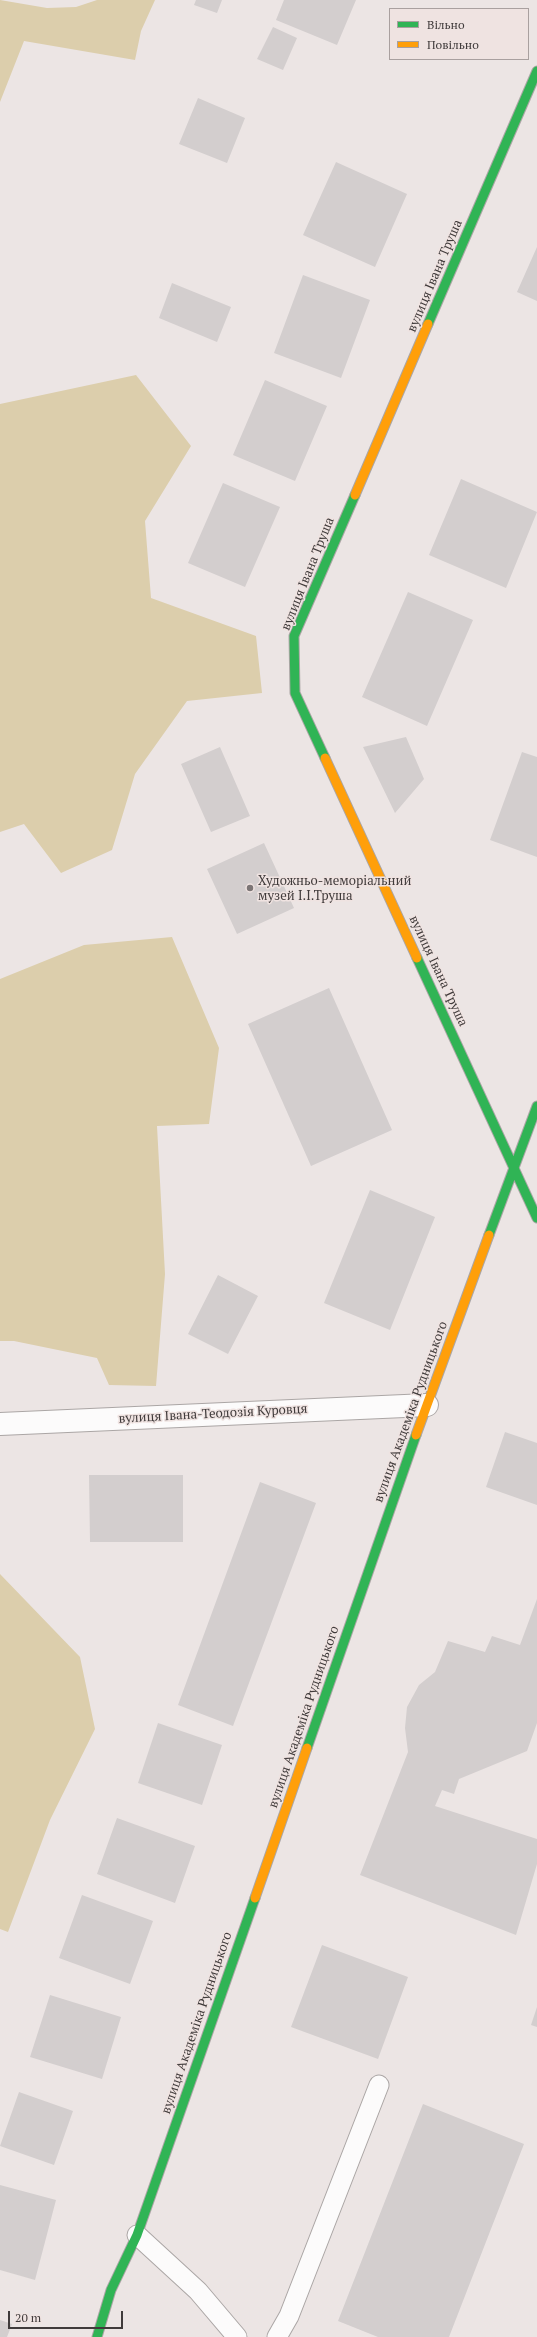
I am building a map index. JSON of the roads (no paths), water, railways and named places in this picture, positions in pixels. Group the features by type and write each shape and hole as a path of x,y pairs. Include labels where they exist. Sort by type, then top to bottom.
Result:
{"street":[{"name":"вулиця Івана Труша","path":"537,71 294,636 295,693 537,1218"},
{"name":"вулиця Академіка Рудницького","path":"97,2337 111,2290 137,2235 426,1405 537,1106"},
{"name":"вулиця Івана-Теодозія Куровця","path":"0,1424 426,1405"}],"lane":[{"path":"277,2337 289,2316 379,2085"},
{"path":"137,2235 198,2292 236,2337"}],"place":[{"name":"Художньо-меморіальний музей І.І.Труша","path":"250,888"}]}
